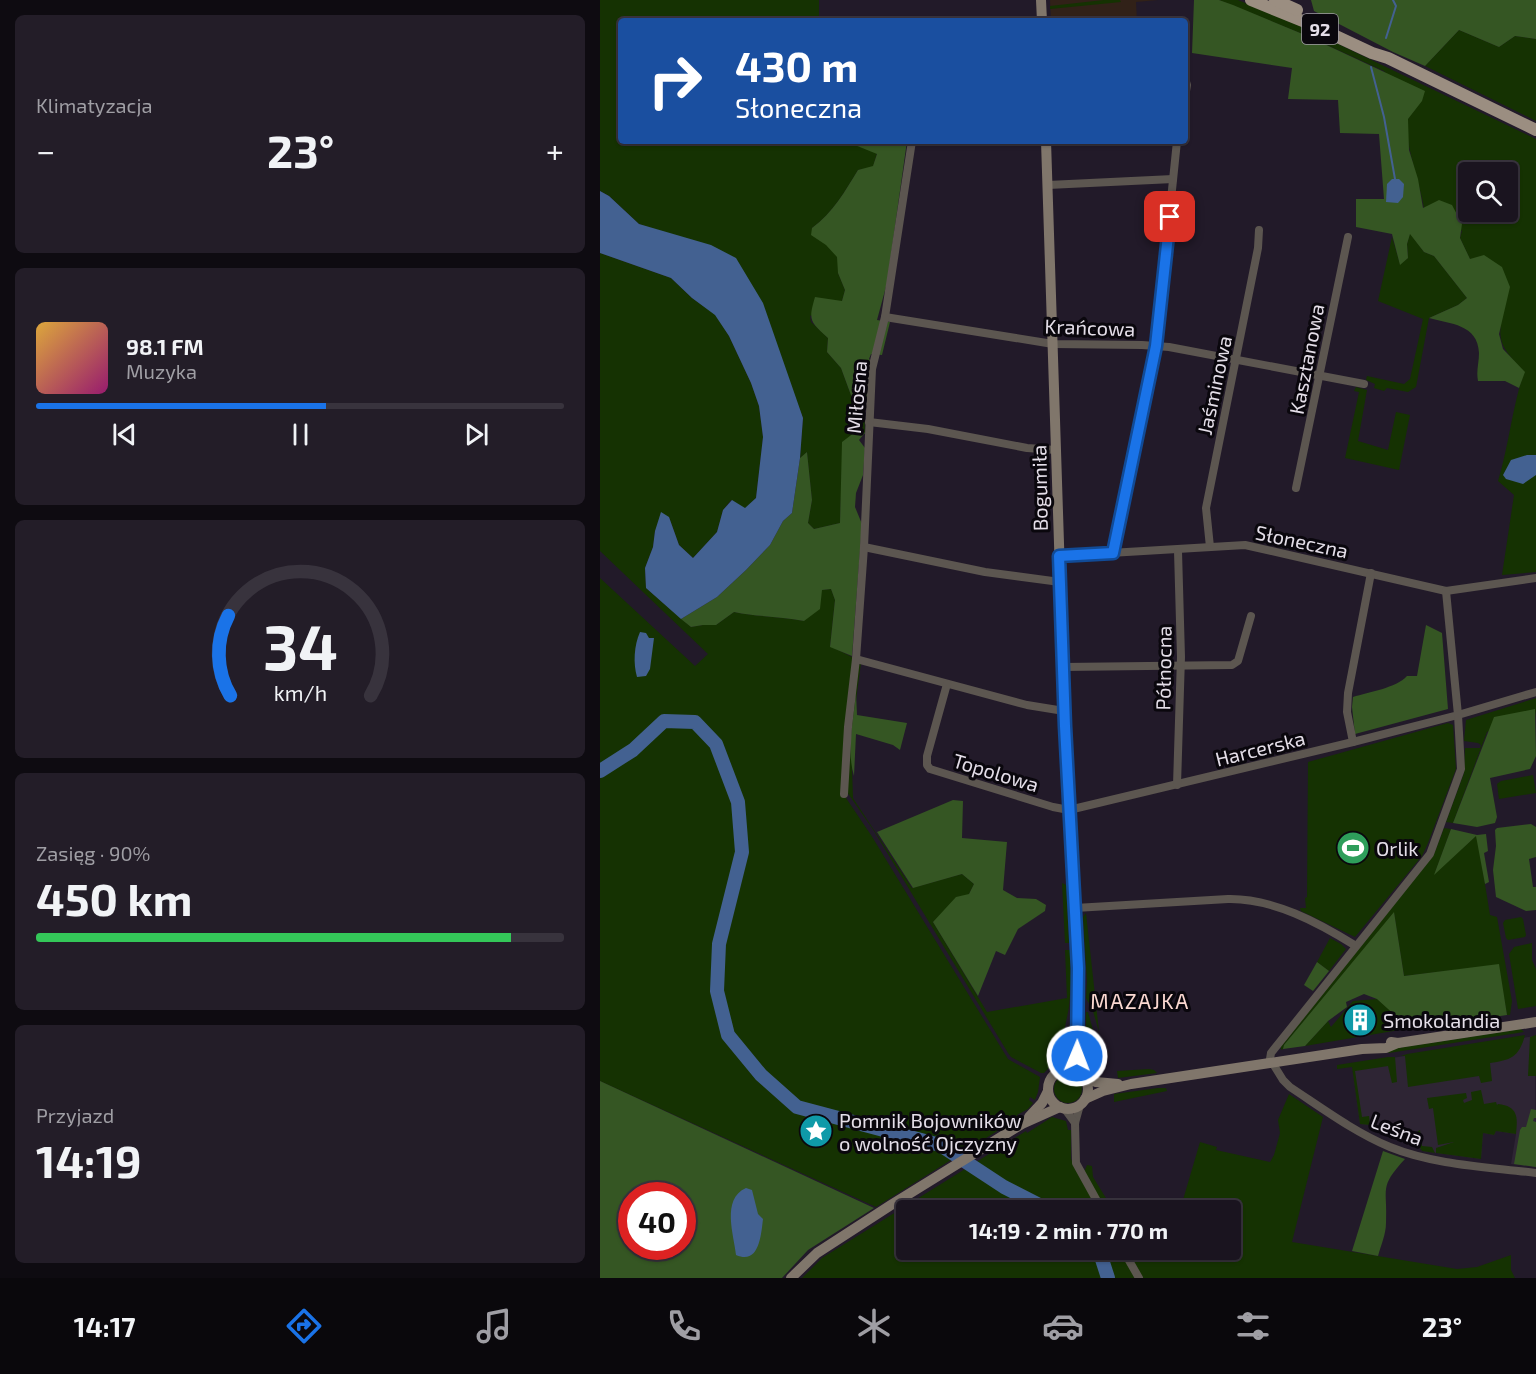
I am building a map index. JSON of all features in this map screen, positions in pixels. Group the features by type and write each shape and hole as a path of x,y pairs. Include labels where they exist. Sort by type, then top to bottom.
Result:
{"main road":[{"name":"92","path":"1251,0 1388,58 1536,130"},
{"name":"92","path":"1275,0 1374,48 1388,58"}],"street":[{"path":"1041,0 1042,18"},
{"name":"Miłosna","path":"844,794 864,548 872,369 885,316 912,144"},
{"name":"Bogumiła","path":"1046,144 1064,711 1079,986 1081,1075"},
{"path":"1113,553 1156,346 1177,144"},
{"path":"1048,185 1173,179"},
{"name":"Jaśminowa","path":"1210,547 1206,508 1237,360 1258,248 1259,230"},
{"name":"Kasztanowa","path":"1296,488 1348,237"},
{"name":"Krańcowa","path":"885,316 1053,344 1156,346 1364,384"},
{"path":"869,422 928,429 1027,448 1056,450"},
{"name":"Słoneczna","path":"1059,556 1245,545 1446,591 1536,578"},
{"path":"864,548 984,572 1060,582"},
{"name":"Północna","path":"1177,785 1180,665 1178,550"},
{"path":"1353,742 1347,712 1348,693 1371,573"},
{"path":"1271,1063 1271,1053 1416,874 1433,847 1461,769 1446,591"},
{"path":"1063,667 1236,664 1251,616"},
{"path":"856,659 1028,705 1064,711"},
{"name":"Topolowa","path":"947,684 927,756 927,765 930,768 1053,807 1069,810"},
{"name":"Harcerska","path":"1069,810 1353,742 1536,692"},
{"path":"1075,908 1228,898 1249,900 1317,923 1356,946"},
{"name":"Bogumiła","path":"1063,1070 1078,1013"},
{"path":"791,1278 824,1248 1022,1124 1062,1108 1073,1108 1103,1091 1131,1084 1362,1048 1386,1048 1398,1043 1536,1024"},
{"name":"Leśna","path":"1271,1063 1290,1087 1350,1126 1391,1148 1431,1159 1536,1173"},
{"path":"1022,1124 1042,1103 1052,1077 1063,1070 1070,1069 1096,1082 1131,1084"},
{"path":"1081,1075 1088,1088 1075,1123 1076,1163 1096,1200"},
{"path":"1048,1091 1051,1099 1075,1123"},
{"path":"1129,1260 1139,1278"}],"shaded area":[{"path":"1050,0 1158,0 1136,2 1137,18 1051,18"},
{"path":"1535,1036 1536,1167 1511,1164 1516,1134 1496,1131 1494,1135 1483,1133 1481,1159 1422,1151 1417,1143 1370,1125 1360,1124 1352,1064"}],"green space":[{"path":"600,0 819,0 819,18 618,18 618,144 853,144 877,153 873,167 858,170 832,209 812,228 838,257 838,273 845,290 842,301 810,316 811,322 828,338 827,352 841,368 852,398 860,406 864,402 865,433 859,429 842,468 840,523 814,529 808,523 812,500 807,452 800,458 803,418 789,381 669,234 639,224 609,196 600,191"},
{"path":"1120,0 1121,2 1050,9 1050,6"},
{"path":"1194,0 1219,0 1305,35 1425,91 1422,101 1408,119 1409,150 1418,179 1423,208 1439,200 1452,205 1458,216 1458,222 1462,224 1460,238 1470,259 1484,255 1502,267 1510,287 1499,334 1503,349 1525,372 1519,388 1505,381 1478,381 1479,353 1474,336 1462,327 1429,318 1458,305 1467,298 1434,256 1424,252 1410,234 1407,244 1408,258 1400,265 1392,234 1356,227 1356,199 1384,199 1379,134 1340,133 1338,100 1288,99 1292,68 1192,53"},
{"path":"1219,0 1238,0 1307,29 1536,139 1536,572 1502,575 1514,495 1498,481 1524,372 1503,345 1501,325 1460,238 1462,231 1424,208 1408,137 1408,119 1414,111 1384,71 1305,35"},
{"path":"1311,0 1536,0 1536,39 1515,36 1499,47 1459,30 1425,66 1314,11"},
{"path":"1459,30 1499,47 1515,36 1536,39 1536,121 1425,66"},
{"path":"852,144 907,144 887,283 877,320 890,322 882,355 871,354 869,359 871,361 867,397 860,406 852,398 841,368 827,352 828,338 812,320 815,297 842,301 845,290 838,273 837,257 826,245 811,235 812,228 832,209 858,170 873,166 877,154"},
{"path":"1410,233 1424,252 1434,256 1467,298 1458,305 1429,318 1416,387 1408,392 1387,388 1384,391 1374,388 1375,384 1366,380 1367,376 1404,384 1410,379 1423,319 1378,301 1392,237 1400,264 1408,258 1407,244"},
{"path":"600,253 671,278 692,298 716,315 729,336 759,406 763,437 756,498 745,509 731,500 723,510 717,532 693,558 679,545 669,517 655,531 653,547 645,568 646,588 691,627 716,625 734,612 804,621 822,590 831,589 835,600 830,646 856,659 844,795 871,835 1008,1059 1040,1077 1035,1100 1030,1097 1029,1100 1033,1103 1017,1115 1018,1118 876,1207 600,1081 600,578 695,666 708,654 600,551"},
{"path":"1356,387 1367,390 1358,441 1388,450 1396,412 1410,415 1399,470 1345,458 1359,392 1354,391"},
{"path":"859,429 865,433 859,440 865,448 863,475 856,493 855,507 862,524 852,656 830,647 835,600 831,589 822,590 820,609 804,621 734,612 716,625 691,627 681,619 717,597 770,545 783,521 792,513 800,458 807,452 812,500 808,523 814,529 840,523 842,442"},
{"path":"1426,625 1442,633 1448,709 1355,734 1353,697 1389,687 1407,676 1417,676"},
{"path":"861,663 851,738 853,798 912,888 962,874 974,884 969,894 933,922 987,1012 1067,998 1065,950 1070,950 1069,1007 1059,1057 1044,1073 1011,1057 1008,1053 874,831 847,792 850,720"},
{"path":"856,692 857,715 907,723 900,750 893,745 856,734 854,776 851,745"},
{"path":"1536,698 1536,718 1535,710 1487,732 1453,823 1446,822 1464,773 1465,748 1480,748 1481,745 1464,741 1466,720"},
{"path":"1535,709 1536,756 1530,769 1490,778 1497,817 1495,823 1477,827 1453,823 1494,717"},
{"path":"1448,723 1453,725 1456,769 1422,856 1355,937 1301,911 1300,908 1306,908 1305,898 1307,897 1308,762"},
{"path":"1533,775 1536,793 1499,799 1497,784 1501,781"},
{"path":"953,800 963,801 962,838 1007,842 1003,890 1017,898 1036,899 1046,905 1045,911 1018,929 1005,955 996,951 978,996 933,922 956,897 969,894 974,884 962,874 913,888 877,832"},
{"path":"1531,824 1536,827 1536,857 1529,859 1533,887 1536,887 1536,910 1526,911 1496,897 1493,870 1495,830"},
{"path":"1444,828 1451,829 1435,873 1477,835 1490,915 1497,917 1512,1001 1510,1015 1507,1015 1498,965 1404,976 1394,913 1281,1050 1281,1046 1434,854"},
{"path":"1451,829 1477,835 1486,834 1488,851 1484,853 1489,882 1485,884 1476,836 1434,875"},
{"path":"1062,883 1066,885 1069,943 1065,943"},
{"path":"1394,912 1404,976 1499,964 1507,1015 1405,1030 1404,1022 1399,1017 1377,999 1364,994 1346,1002 1347,1007 1328,1021 1305,1046 1283,1049 1284,1045"},
{"path":"1086,913 1099,1032 1093,1011 1086,998 1083,917"},
{"path":"1521,917 1525,937 1508,940 1503,923 1505,920"},
{"path":"1330,938 1346,949 1329,971 1317,962"},
{"path":"1532,943 1532,960 1536,969 1536,1006 1518,1009 1509,954 1514,947"},
{"path":"1317,962 1329,971 1313,991 1304,985"},
{"path":"1377,999 1411,1028 1305,1046 1328,1021 1331,1027 1353,1001"},
{"path":"1086,1012 1088,1012 1096,1041 1097,1059 1086,1060"},
{"path":"1521,1029 1524,1032 1389,1053 1385,1050"},
{"path":"1525,1035 1517,1053 1503,1061 1490,1063 1492,1081 1481,1083 1479,1076 1408,1087 1405,1056 1401,1056"},
{"path":"1536,1035 1536,1076 1528,1076 1530,1037"},
{"path":"1395,1057 1397,1082 1392,1083 1388,1066 1355,1071 1362,1117 1369,1116 1370,1125 1360,1124 1352,1067 1337,1069 1337,1065"},
{"path":"1149,1069 1157,1073 1118,1078 1117,1071"},
{"path":"1068,1075 1078,1079 1082,1089 1078,1099 1068,1103 1058,1099 1054,1089 1058,1079"},
{"path":"600,1081 874,1208 808,1250 782,1278 600,1278"},
{"path":"1166,1088 1167,1091 1114,1102 1114,1094"},
{"path":"1481,1090 1484,1104 1496,1102 1497,1105 1505,1105 1513,1110 1517,1122 1516,1134 1496,1131 1494,1135 1483,1133 1481,1159 1436,1153 1436,1148 1454,1142 1438,1145 1433,1108 1429,1109 1427,1098 1466,1093 1467,1098 1463,1100 1464,1103 1472,1100 1471,1092"},
{"path":"1289,1094 1323,1117 1292,1242 1457,1269 1477,1267 1511,1255 1511,1270 1515,1278 1143,1278 1133,1260 1241,1260 1241,1200 1183,1200 1200,1142 1217,1147 1216,1150 1270,1162 1280,1133 1278,1120"},
{"path":"1531,1109 1536,1110 1536,1118 1533,1121 1536,1122 1536,1167 1514,1164 1520,1130 1526,1127"},
{"path":"1052,1117 1066,1121 1068,1130 1071,1130 1071,1159 1093,1200 915,1200 1026,1131 1027,1133"},
{"path":"1420,1130 1422,1146 1432,1147 1435,1153 1422,1151 1417,1143 1404,1139 1407,1131 1411,1131 1412,1135"},
{"path":"1383,1151 1405,1159 1391,1176 1386,1189 1386,1227 1378,1256 1352,1251"},
{"path":"1087,1165 1092,1166 1093,1177 1107,1200 1099,1200 1084,1172"},
{"path":"896,1212 896,1260 1126,1260 1136,1278 802,1278 822,1258"}],"water":[{"path":"1392,179 1399,179 1404,184 1403,197 1398,203 1386,202 1387,184"},
{"path":"600,191 609,196 639,224 711,245 736,258 763,303 803,418 792,513 783,521 770,545 746,570 717,597 681,619 646,588 645,568 653,547 661,512 669,517 679,545 693,558 717,532 723,510 732,500 745,508 756,498 763,437 759,406 729,336 715,315 671,278 600,253"},
{"path":"1536,455 1536,475 1523,484 1506,479 1503,475 1511,460"},
{"path":"640,632 646,633 649,638 654,638 650,669 646,676 637,677 635,654"},
{"path":"746,1188 752,1190 758,1214 763,1219 757,1247 750,1256 744,1257 736,1255 731,1209 738,1193"}],"waterway":[{"path":"1386,38 1396,6 1393,0"},
{"path":"1371,67 1384,117 1395,179"},
{"path":"600,771 633,750 664,721 695,722 716,744 738,802 742,852 719,944 717,991 728,1035 761,1075 797,1107 940,1145 1004,1187 1029,1200"},
{"path":"1102,1260 1108,1278"}],"place":[{"name":"Orlik","path":"1353,848"},
{"name":"Smokolandia","path":"1360,1020"},
{"name":"Pomnik Bojowników o wolność Ojczyzny","path":"816,1131"}],"district":[{"name":"MAZAJKA","path":"1140,1000"}],"route":[{"path":"1077,1056 1078,968 1065,726 1059,556 1113,553 1156,346 1170,217"}]}
